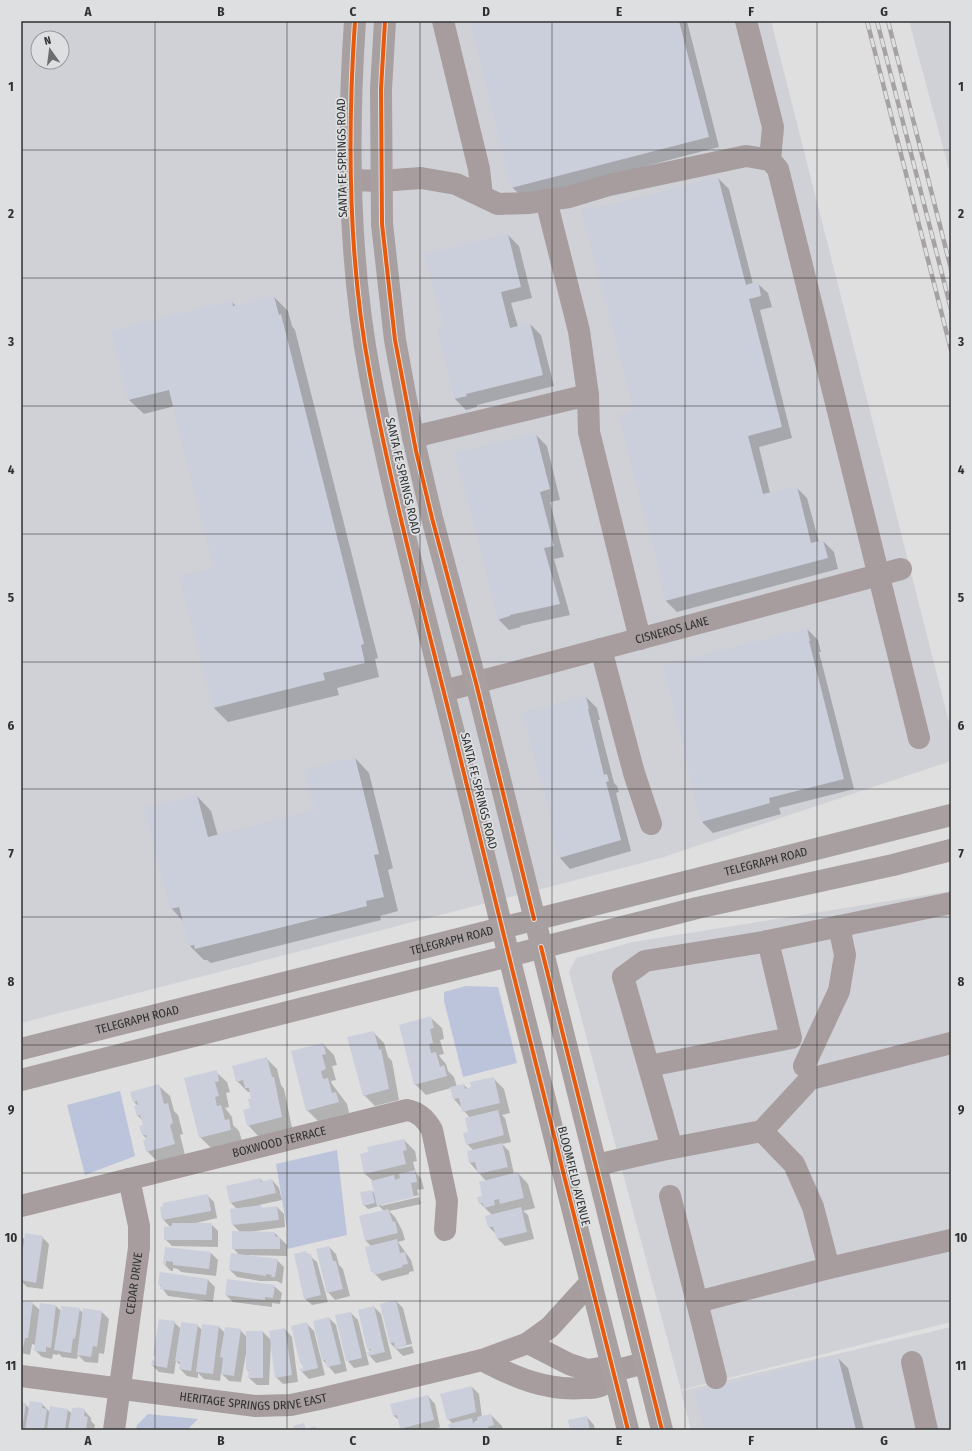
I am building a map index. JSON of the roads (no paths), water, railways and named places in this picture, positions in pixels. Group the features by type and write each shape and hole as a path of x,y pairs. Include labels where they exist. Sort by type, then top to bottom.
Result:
{"main road":[{"name":"SANTA FE SPRINGS ROAD","path":"355,21 350,90 350,180 360,305 370,374 409,549 501,927"},
{"name":"SANTA FE SPRINGS ROAD","path":"385,21 381,89 382,224 394,333 413,437 432,518 476,683 541,947"},
{"name":"TELEGRAPH ROAD","path":"21,1049 951,815"},
{"path":"21,1080 697,908 894,865 951,850"},
{"name":"BLOOMFIELD AVENUE","path":"501,927 628,1430"},
{"name":"BLOOMFIELD AVENUE","path":"541,947 662,1430"}],"street":[{"path":"443,21 480,169 482,196"},
{"path":"746,21 774,127 770,160"},
{"path":"350,180 381,181 421,178 456,184 498,204 528,203 569,197 609,185 746,156 770,160 778,169 919,738"},
{"path":"546,200 579,331 588,395 589,432 640,639"},
{"path":"413,437 588,395"},
{"name":"CISNEROS LANE","path":"444,691 901,570"},
{"path":"601,649 634,773 651,824"},
{"path":"672,1148 623,977 645,961 768,941 951,903"},
{"path":"596,1165 672,1148 762,1131 807,1073 839,992 845,955 839,926"},
{"path":"768,941 791,1038 807,1073"},
{"path":"649,1066 791,1038"},
{"path":"807,1073 951,1043"},
{"name":"BOXWOOD TERRACE","path":"21,1206 407,1110 416,1112 428,1122 432,1130 446,1201 445,1230"},
{"path":"762,1131 794,1164 812,1207 829,1268"},
{"name":"CEDAR DRIVE","path":"114,1430 139,1248 139,1226 129,1179"},
{"path":"670,1196 716,1378"},
{"path":"697,1302 829,1268 951,1240"},
{"name":"HERITAGE SPRINGS DRIVE EAST","path":"21,1376 256,1406 291,1405 482,1360 528,1343 550,1328 590,1283"},
{"path":"528,1343 570,1364 587,1370 600,1368 613,1371 645,1363"},
{"path":"482,1360 514,1377 540,1385 572,1389 596,1387 605,1384 613,1371"},
{"path":"912,1362 927,1430"}],"railway":[{"path":"867,21 951,350"},
{"path":"877,21 951,309"},
{"path":"888,21 951,269"}]}
